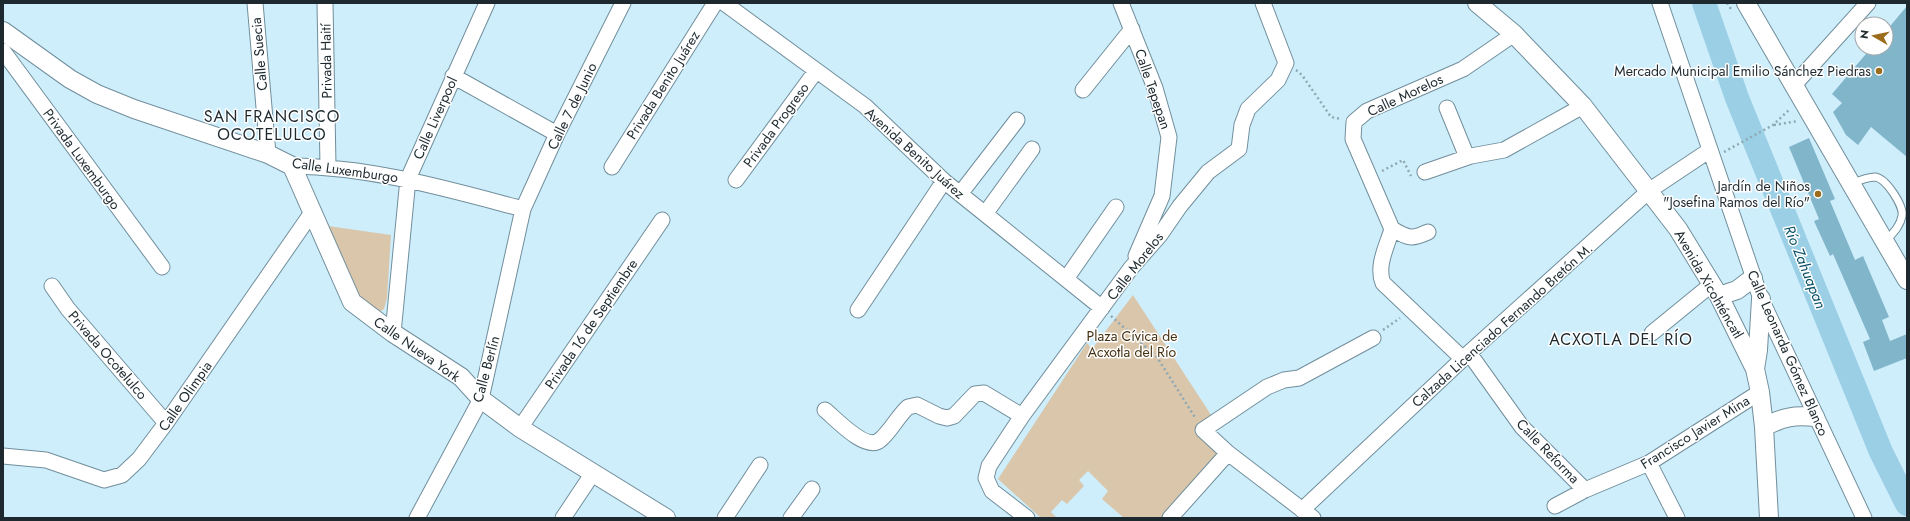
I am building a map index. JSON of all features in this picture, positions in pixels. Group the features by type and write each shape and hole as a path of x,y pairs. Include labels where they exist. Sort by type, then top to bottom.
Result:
{"street":[{"name":"Calle Suecia","path":"255,3 268,154"},
{"name":"Privada Haití","path":"325,3 328,166"},
{"name":"Calle 7 de Junio","path":"523,209 557,134 623,3"},
{"name":"Privada Benito Juárez","path":"612,167 714,3"},
{"name":"Avenida Benito Juárez","path":"724,3 865,106 944,181 1102,308"},
{"name":"Calle Tepepan","path":"1121,3 1155,88 1169,137 1162,196 1131,268"},
{"path":"1263,3 1286,62"},
{"name":"Avenida Xicohténcatl","path":"1477,3 1514,34 1583,106 1650,190 1678,229 1716,290 1755,370 1760,392 1764,427 1769,518"},
{"name":"Calle Leonarda Gómez Blanco","path":"1660,3 1716,152 1753,278 1761,299 1815,417 1864,518"},
{"path":"1746,3 1906,277"},
{"path":"1798,92 1868,3"},
{"name":"Calle Liverpool","path":"393,333 408,179 453,76 482,4"},
{"path":"1083,90 1132,29"},
{"name":"Calle Luxemburgo","path":"3,31 70,79 97,94 134,109 268,154 292,166 328,166 408,179 523,209"},
{"name":"Calle Morelos","path":"1392,229 1369,178 1354,139 1354,122 1367,111 1463,69 1514,34"},
{"name":"Privada Luxemburgo","path":"3,51 162,267"},
{"name":"Calle Morelos","path":"1027,518 992,491 986,478 989,466 1022,416 1131,268 1160,235 1180,206 1208,172 1239,150 1242,125 1248,109 1278,80 1286,62"},
{"name":"Privada Progreso","path":"736,180 816,71"},
{"path":"453,76 557,134"},
{"path":"1424,172 1468,157 1504,150 1583,106"},
{"path":"1447,108 1468,157"},
{"path":"960,194 1017,120"},
{"path":"985,214 1032,149"},
{"name":"Calzada Licenciado Fernando Bretón M.","path":"1308,514 1466,356 1650,190 1716,152"},
{"name":"Calle Nueva York","path":"292,166 352,302 393,333 461,377 481,399 520,428 666,518"},
{"path":"858,310 944,181"},
{"path":"1066,279 1116,207"},
{"name":"Calle Berlín","path":"417,518 481,399 523,209"},
{"name":"Calle Olimpia","path":"3,456 46,460 104,480 122,475 139,459 166,423 313,211"},
{"name":"Privada 16 de Septiembre","path":"520,428 662,220"},
{"path":"1392,229 1407,237 1414,238 1428,232"},
{"name":"Calle Reforma","path":"1392,229 1380,267 1380,275 1383,283 1410,311 1466,356 1522,427 1585,490"},
{"path":"1652,333 1716,290 1737,290 1753,278"},
{"name":"Privada Ocotelulco","path":"52,286 68,309 166,423"},
{"path":"1755,370 1758,350 1761,299"},
{"path":"1308,514 1228,453 1203,430 1267,387 1284,380 1299,378 1373,338"},
{"name":"Francisco Javier Mina","path":"1555,506 1585,490 1649,463 1760,392"},
{"path":"825,410 864,442 873,444 880,440 908,407 917,405 939,416 947,418 954,416 975,394 984,393 1022,416"},
{"path":"1764,427 1777,420 1796,415 1815,417"},
{"path":"1170,518 1228,453"},
{"path":"1649,463 1677,518"},
{"path":"725,518 760,465"},
{"path":"563,518 594,473"},
{"path":"791,518 812,489"}],"lane":[{"path":"1851,184 1874,177 1881,178 1886,183 1902,208 1903,214 1899,225 1885,242"}],"path":[{"path":"1286,62 1302,75 1331,117 1354,122"},
{"path":"1716,152 1773,125 1798,92"},
{"path":"1773,125 1812,117"},
{"path":"1369,178 1403,160 1412,178 1424,172"},
{"path":"1102,308 1157,357 1203,430"},
{"path":"1373,338 1410,311"}],"green space":[{"path":"328,226 391,235 387,298 384,309 381,311 374,310 356,296"},
{"name":"Plaza Cívica de Acxotla del Río","path":"1133,295 1215,421 1217,452 1219,456 1165,518 1124,518 1102,499 1108,491 1088,471 1079,480 1084,486 1067,504 1062,500 1051,512 1057,518 1041,518 998,479 1087,343 1092,349"}],"building":[{"name":"Mercado Municipal Emilio Sánchez Piedras","path":"1907,6 1907,157 1871,127 1858,145 1846,135 1833,112 1842,103 1832,94 1864,56 1894,56 1894,21"},
{"path":"1809,138 1835,199 1830,201 1855,260 1863,256 1889,317 1882,320 1890,341 1907,334 1907,358 1874,371 1863,342 1870,339 1833,254 1830,256 1814,221 1819,219 1789,147"}],"waterway":[{"name":"Río Zahuapan","path":"1704,3 1737,98 1881,452 1907,504"}],"place":[{"name":"Mercado Municipal Emilio Sánchez Piedras","path":"1879,71"},
{"name":"Jardín de Niños \"Josefina Ramos del Río\"","path":"1818,194"}],"district":[{"name":"SAN FRANCISCO OCOTELULCO","path":"272,125"},
{"name":"ACXOTLA DEL RÍO","path":"1621,339"}]}
